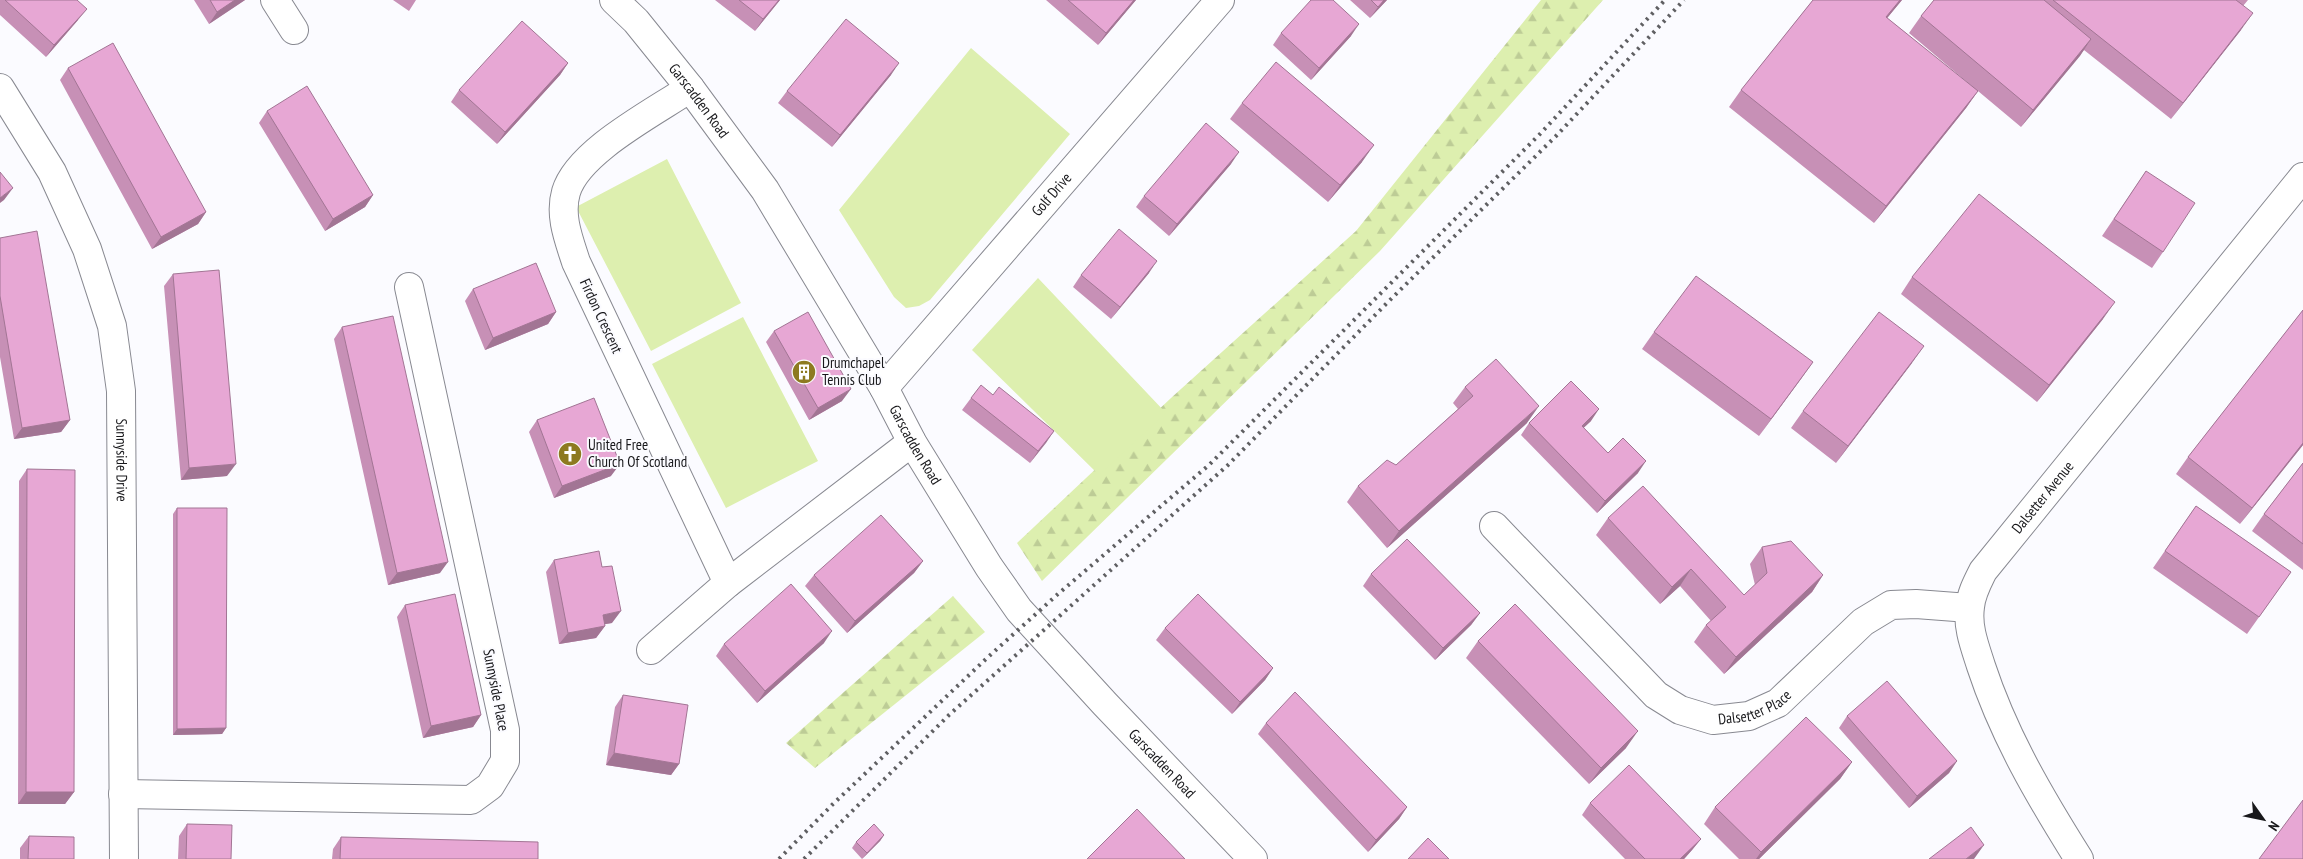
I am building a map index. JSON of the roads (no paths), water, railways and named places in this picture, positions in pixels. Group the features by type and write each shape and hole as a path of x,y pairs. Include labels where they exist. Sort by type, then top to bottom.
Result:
{"street":[{"path":"275,0 294,30"},
{"name":"Garscadden Road","path":"614,0 636,21 690,88 765,190 884,388 912,442 989,567 1019,610 1105,704 1253,859"},
{"name":"Golf Drive","path":"884,388 1220,0"},
{"name":"Sunnyside Drive","path":"0,88 52,172 87,249 112,326 121,391 124,859"},
{"name":"Firdon Crescent","path":"690,88 598,149 576,172 566,192 564,224 576,262 728,583"},
{"name":"Dalsetter Avenue","path":"2079,859 2038,794 2018,757 1981,667 1971,635 1969,608 1973,590 1983,571 2303,177"},
{"name":"Sunnyside Place","path":"123,794 471,800 490,786 505,761 505,730 409,287"},
{"path":"651,650 728,583 912,442"},
{"name":"Dalsetter Place","path":"1494,526 1656,696 1680,710 1713,720 1749,716 1778,703 1863,622 1891,605 1969,608"}],"railway":[{"path":"779,859 832,805 987,658 1058,594 1209,465 1539,135 1665,0"},
{"path":"804,859 949,715 1228,465 1387,303 1557,135 1684,0"}],"place":[{"name":"Drumchapel Tennis Club","path":"804,372"},
{"name":"United Free Church Of Scotland","path":"570,454"}]}
